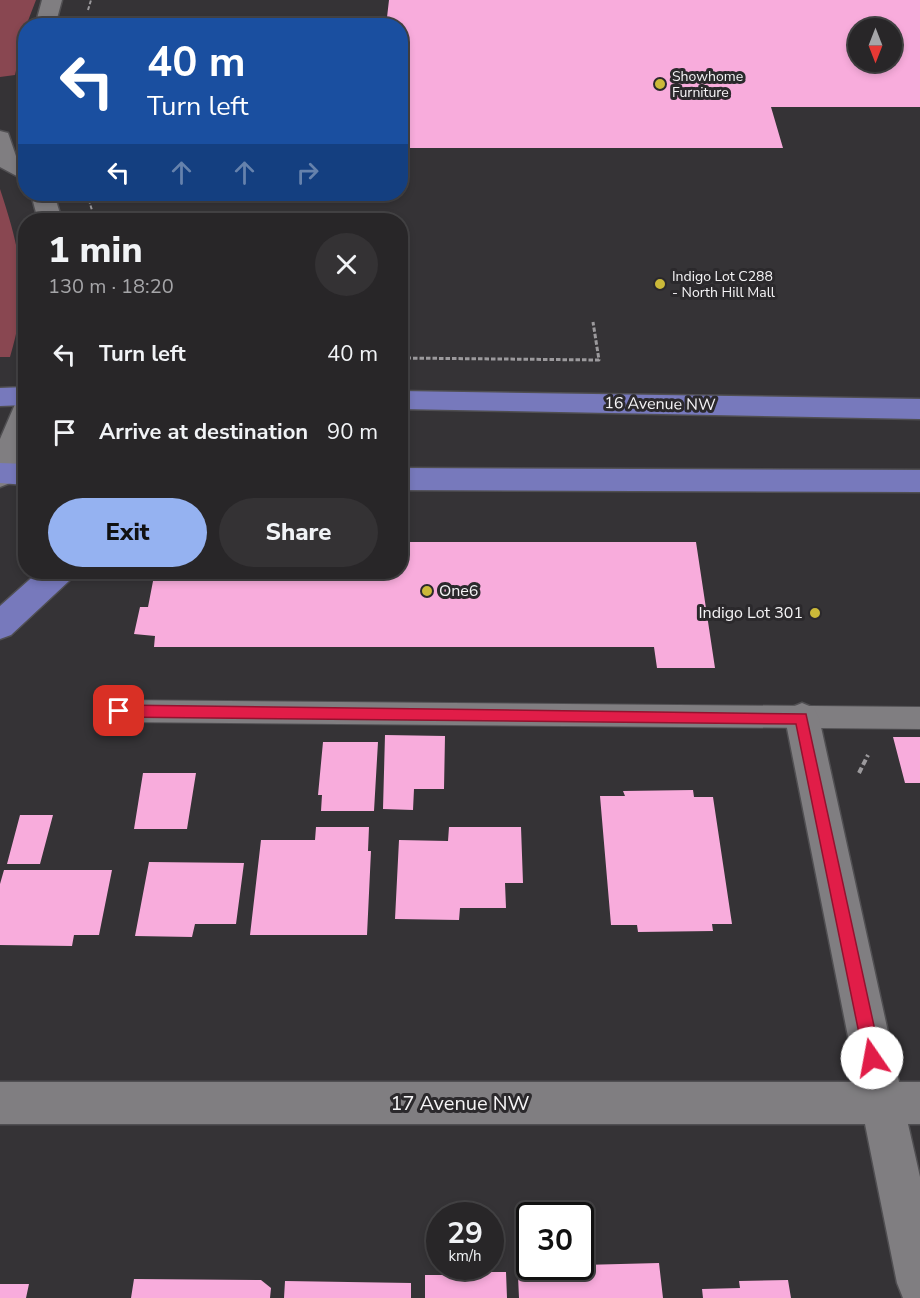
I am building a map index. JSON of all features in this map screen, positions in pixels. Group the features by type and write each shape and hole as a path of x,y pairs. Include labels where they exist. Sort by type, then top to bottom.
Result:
{"highway":[{"path":"0,397 18,396"},
{"name":"16 Avenue NW","path":"408,400 920,408"},
{"path":"408,479 920,482"},
{"path":"0,627 51,579"}],"street":[{"path":"47,18 52,0"},
{"path":"0,138 7,162 18,169"},
{"path":"7,475 18,437"},
{"path":"801,718 901,1104 920,1283"},
{"name":"17 Avenue NW","path":"0,1103 901,1104"}],"lane":[{"path":"119,711 920,718"}],"path":[{"path":"408,358 599,360 593,322"}],"shaded area":[{"path":"0,0 36,0 29,18 18,18 18,62 15,75 0,77"},
{"path":"0,189 18,253 18,322 10,357 0,357"}],"building":[{"name":"Showhome Furniture","path":"389,0 920,0 920,107 771,107 783,148 408,148 408,18 387,18"},
{"name":"One6","path":"408,542 696,542 715,668 657,668 654,647 154,647 155,636 134,634 140,607 148,607 153,579 408,579"},
{"path":"385,735 445,736 444,789 414,789 413,810 383,809"},
{"path":"893,737 920,737 920,783 905,783"},
{"path":"323,742 378,742 374,811 321,811 322,795 318,795"},
{"path":"143,773 196,773 187,829 134,829"},
{"path":"693,790 694,797 713,797 732,924 712,924 713,931 638,932 637,925 611,925 600,796 625,796 623,791"},
{"path":"20,815 53,815 40,864 7,864"},
{"path":"316,827 369,827 368,851 371,851 367,935 250,935 261,840 315,840"},
{"path":"449,827 521,827 523,883 505,883 506,908 460,908 459,920 395,919 399,840 448,841"},
{"path":"149,862 244,863 236,924 195,924 192,937 135,936"},
{"path":"4,870 112,870 99,935 74,935 72,946 0,945 0,884"},
{"path":"659,1263 663,1298 519,1298 518,1280 594,1280 594,1265"},
{"path":"504,1272 506,1272 507,1298 425,1298 425,1275 426,1280 504,1280"},
{"path":"134,1279 261,1280 271,1288 270,1298 131,1298"},
{"path":"788,1280 791,1298 703,1298 702,1289 740,1288 739,1281"},
{"path":"285,1281 411,1283 411,1298 284,1298"},
{"path":"0,1284 29,1284 26,1298 0,1298"}],"place":[{"name":"Showhome Furniture","path":"660,84"},
{"name":"Indigo Lot C288 - North Hill Mall","path":"660,284"},
{"name":"One6","path":"427,591"},
{"name":"Indigo Lot 301","path":"815,613"}],"route":[{"path":"119,711 801,718 872,1058"}]}
